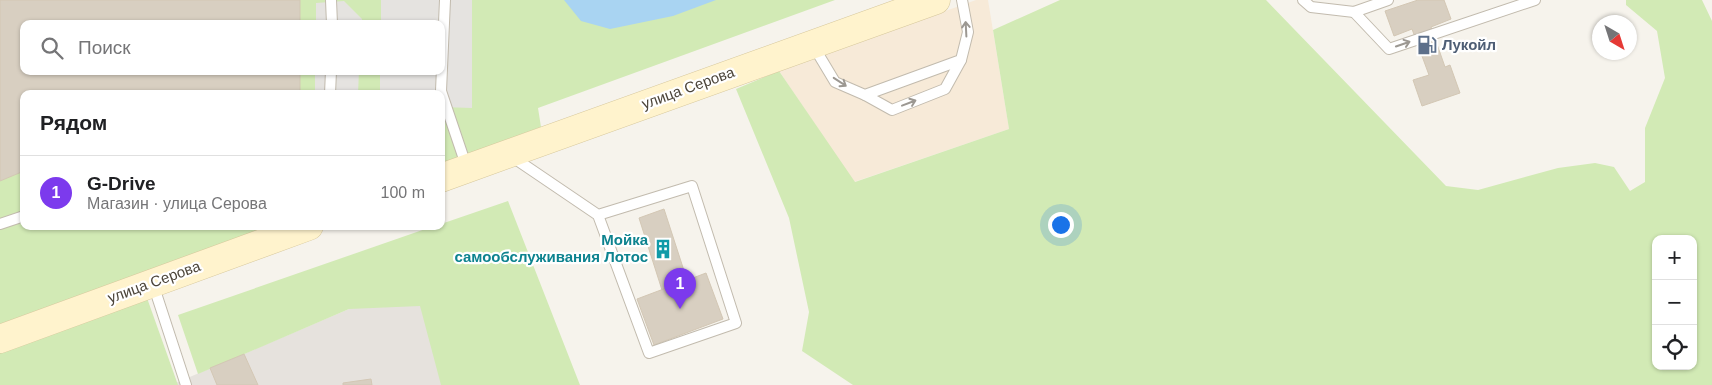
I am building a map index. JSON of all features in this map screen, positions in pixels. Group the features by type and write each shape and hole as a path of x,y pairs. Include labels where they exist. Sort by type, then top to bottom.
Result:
{"main road":[{"name":"улица Серова","path":"445,176 936,0"},
{"name":"улица Серова","path":"0,339 298,230"}],"lane":[{"path":"331,0 332,20"},
{"path":"444,20 445,0"},
{"path":"812,44 835,82 865,95 892,110 945,89 960,60 968,32 962,0"},
{"path":"1303,0 1311,7 1354,12 1388,0"},
{"path":"1354,12 1388,49 1535,0"},
{"path":"865,95 960,60"},
{"path":"330,90 331,75"},
{"path":"441,90 442,75"},
{"path":"445,103 467,168"},
{"path":"508,154 598,215 649,353 736,322 692,186 598,215"},
{"path":"0,224 20,217"},
{"path":"152,283 186,385"}],"shaded area":[{"path":"381,0 472,0 472,108 445,107 445,90 380,90 380,75 445,75 445,20 381,20"},
{"path":"976,0 988,0 1009,129 854,182 779,71"},
{"path":"344,1 362,20 316,20 316,3"},
{"path":"315,75 359,75 358,90 315,90"},
{"path":"471,257 538,385 171,385"}],"green space":[{"path":"0,0 835,0 538,108 541,127 445,163 445,90 20,90 20,230 258,230 0,324"},
{"path":"1060,0 1266,0 1446,186 1478,190 1558,168 1595,163 1614,167 1630,191 1645,182 1645,128 1665,78 1657,31 1626,5 1626,0 1702,0 1712,21 1712,385 853,385 802,351 809,312 789,218 736,89 779,71 855,182 1009,129 993,30"},
{"path":"508,201 580,385 441,385 420,306 349,309 198,374 178,315 422,230 445,230 445,223"},
{"path":"147,298 178,385 0,385 0,352"}],"water":[{"path":"564,0 716,0 673,16 610,29 581,21"}],"building":[{"path":"0,0 300,0 300,20 20,20 20,75 300,75 300,90 20,90 20,173 0,181"},
{"path":"1418,0 1444,0 1451,19 1431,27 1445,67 1450,65 1460,93 1422,106 1413,80 1429,75 1412,29 1394,36 1385,11"},
{"name":"Мойка самообслуживания Лотос","path":"664,209 687,280 662,290 639,218"},
{"path":"706,273 723,319 654,345 637,299"},
{"path":"244,354 258,385 217,385 210,368"},
{"path":"371,379 372,385 343,385 343,383"}],"place":[{"name":"Лукойл","path":"1427,45"},
{"name":"Мойка самообслуживания Лотос","path":"663,249"},
{"name":"G-Drive","path":"680,309"}]}
